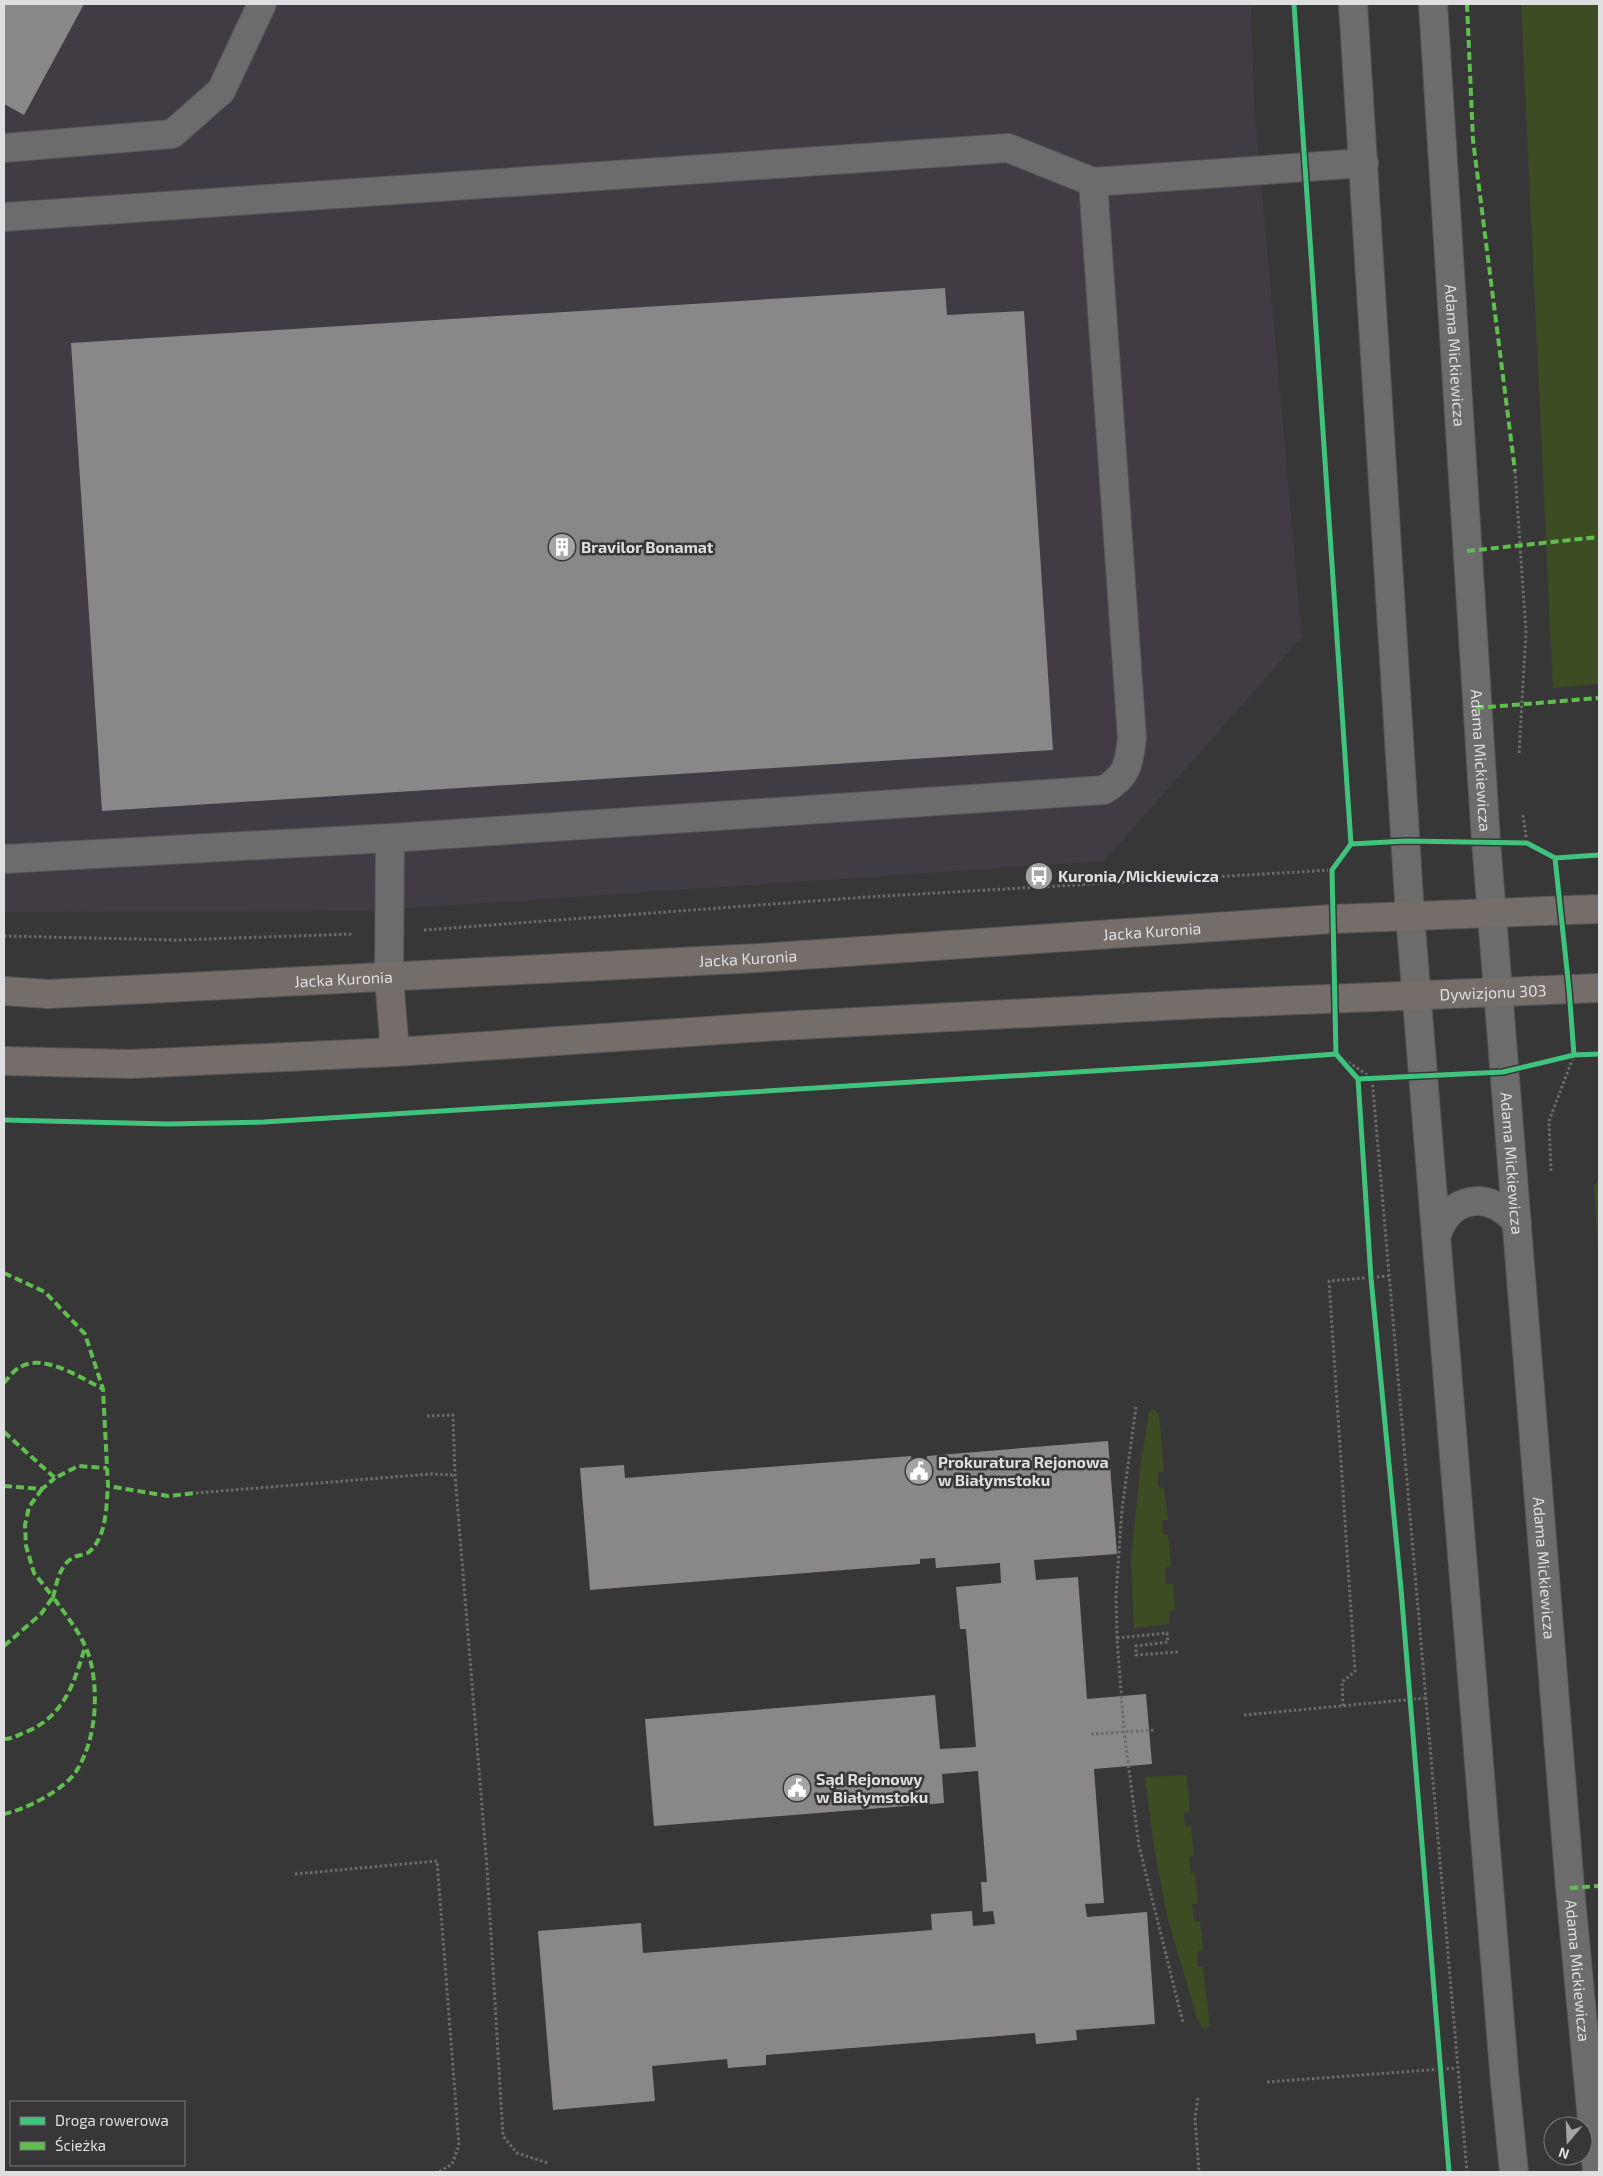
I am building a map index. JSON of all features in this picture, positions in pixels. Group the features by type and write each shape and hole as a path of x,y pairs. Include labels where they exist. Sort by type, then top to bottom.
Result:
{"main road":[{"path":"1491,912 1599,909"},
{"name":"Jacka Kuronia","path":"4,991 48,994 389,978 758,958 1410,915 1491,912"},
{"path":"389,978 395,1052"},
{"name":"Dywizjonu 303","path":"1416,997 1599,988"},
{"path":"4,1061 131,1064 395,1052 780,1026 1201,1004 1416,997"}],"street":[{"path":"4,148 172,134 220,91 262,4"},
{"path":"1353,4 1416,997 1504,2084 1514,2172"},
{"name":"Adama Mickiewicza","path":"1433,4 1476,708 1491,912 1570,1888 1597,2172"},
{"path":"4,217 1008,148 1093,182 1364,163"},
{"path":"4,858 390,838 1104,790 1120,780 1129,761 1132,738 1093,182"},
{"path":"389,978 390,838"},
{"path":"1436,1237 1440,1224 1448,1214 1458,1206 1471,1201 1485,1200 1498,1204 1517,1223"}],"path":[{"path":"1515,471 1526,632 1519,760"},
{"path":"1522,806 1528,842"},
{"path":"4,936 176,940 390,933 867,897 1332,870"},
{"path":"1336,1054 1353,1073"},
{"path":"1336,1054 1372,1078 1456,2068 1467,2172"},
{"path":"1371,1268 1372,1288"},
{"path":"1343,1706 1342,1682 1355,1670 1329,1281 1388,1276"},
{"path":"1136,1406 1122,1509 1116,1596 1124,1731 1138,1846 1183,2023"},
{"path":"427,1416 453,1415 455,1475 487,1868 503,2136 517,2152 548,2163"},
{"path":"196,1493 430,1474 455,1475"},
{"path":"1117,1638 1167,1632 1168,1642 1136,1646 1136,1655 1179,1652"},
{"path":"1409,1690 1410,1709"},
{"path":"1244,1715 1426,1698"},
{"path":"1090,1734 1155,1730"},
{"path":"295,1874 437,1861 459,2145 452,2164 439,2172"},
{"path":"1439,2062 1440,2076"},
{"path":"1267,2082 1456,2068"},
{"path":"1198,2098 1195,2118 1199,2172"}],"shaded area":[{"path":"4,4 1251,4 1254,104 1302,637 1104,861 366,911 4,912"}],"green space":[{"path":"1521,4 1599,4 1599,684 1553,688"},
{"path":"1599,1181 1599,1267 1594,1185"},
{"path":"1153,1409 1159,1414 1164,1472 1158,1472 1158,1487 1164,1488 1168,1520 1162,1521 1163,1534 1168,1535 1171,1567 1165,1567 1166,1584 1173,1584 1175,1610 1169,1611 1169,1624 1134,1628 1131,1561 1140,1469 1149,1412"},
{"path":"1187,1775 1190,1811 1184,1812 1185,1826 1191,1826 1194,1856 1189,1857 1191,1873 1195,1873 1198,1903 1192,1904 1194,1921 1200,1921 1203,1951 1197,1951 1198,1966 1203,1967 1209,2019 1209,2026 1203,2029 1197,2018 1167,1916 1154,1847 1145,1777"}],"building":[{"path":"4,4 84,4 24,115 4,104"},
{"name":"Bravilor Bonamat","path":"945,288 947,315 1024,311 1053,750 102,811 71,343"},
{"name":"Sąd Rejonowy w Białymstoku","path":"1108,1441 1117,1554 1034,1560 1036,1580 1078,1577 1087,1699 1146,1694 1152,1764 1094,1769 1104,1903 1085,1904 1087,1917 1147,1912 1155,2024 1076,2030 1077,2040 1036,2044 1035,2033 766,2055 766,2065 728,2068 727,2059 652,2066 655,2101 553,2110 538,1931 641,1923 643,1953 932,1930 931,1914 972,1911 973,1926 995,1924 993,1911 983,1912 981,1882 987,1882 978,1771 942,1774 944,1803 654,1826 645,1719 935,1695 940,1749 976,1747 966,1629 960,1629 956,1587 1001,1583 1000,1563 936,1568 935,1558 920,1559 920,1564 590,1590 580,1468 624,1465 625,1478 911,1456 912,1465 927,1464 927,1456"}],"marked path":[{"path":"1467,4 1473,140 1515,471"},
{"path":"1467,551 1599,537"},
{"path":"1476,708 1599,698"},
{"path":"4,1273 45,1292 85,1334 103,1389 108,1486 168,1496 196,1493"},
{"path":"4,1383 20,1367 30,1363 40,1363 62,1369 103,1389"},
{"path":"4,1432 55,1478 78,1466 107,1468"},
{"path":"4,1486 42,1489 55,1478"},
{"path":"42,1489 29,1507 25,1525 26,1546 34,1573 53,1597 59,1575 65,1565 74,1557 89,1552 99,1538 106,1512 108,1486"},
{"path":"4,1646 41,1614 53,1597 74,1626 87,1650 93,1673 95,1701 92,1730 88,1744 83,1758 72,1777 44,1798 4,1814"},
{"path":"4,1739 15,1737 39,1725 58,1708 72,1686 85,1647"},
{"path":"1570,1888 1599,1886"}],"cycle path":[{"path":"1294,4 1351,844 1332,870 1336,1054 1358,1079 1371,1278 1401,1589 1449,2172"},
{"path":"1351,844 1406,841 1527,843 1555,858 1599,855"},
{"path":"1555,858 1574,1055"},
{"path":"4,1120 168,1124 264,1122 1206,1064 1336,1054"},
{"path":"1358,1079 1503,1072 1574,1055 1599,1054"}],"place":[{"name":"Bravilor Bonamat","path":"562,547"},
{"name":"Kuronia/Mickiewicza","path":"1039,876"},
{"name":"Prokuratura Rejonowa w Białymstoku","path":"919,1471"},
{"name":"Sąd Rejonowy w Białymstoku","path":"797,1788"}]}
